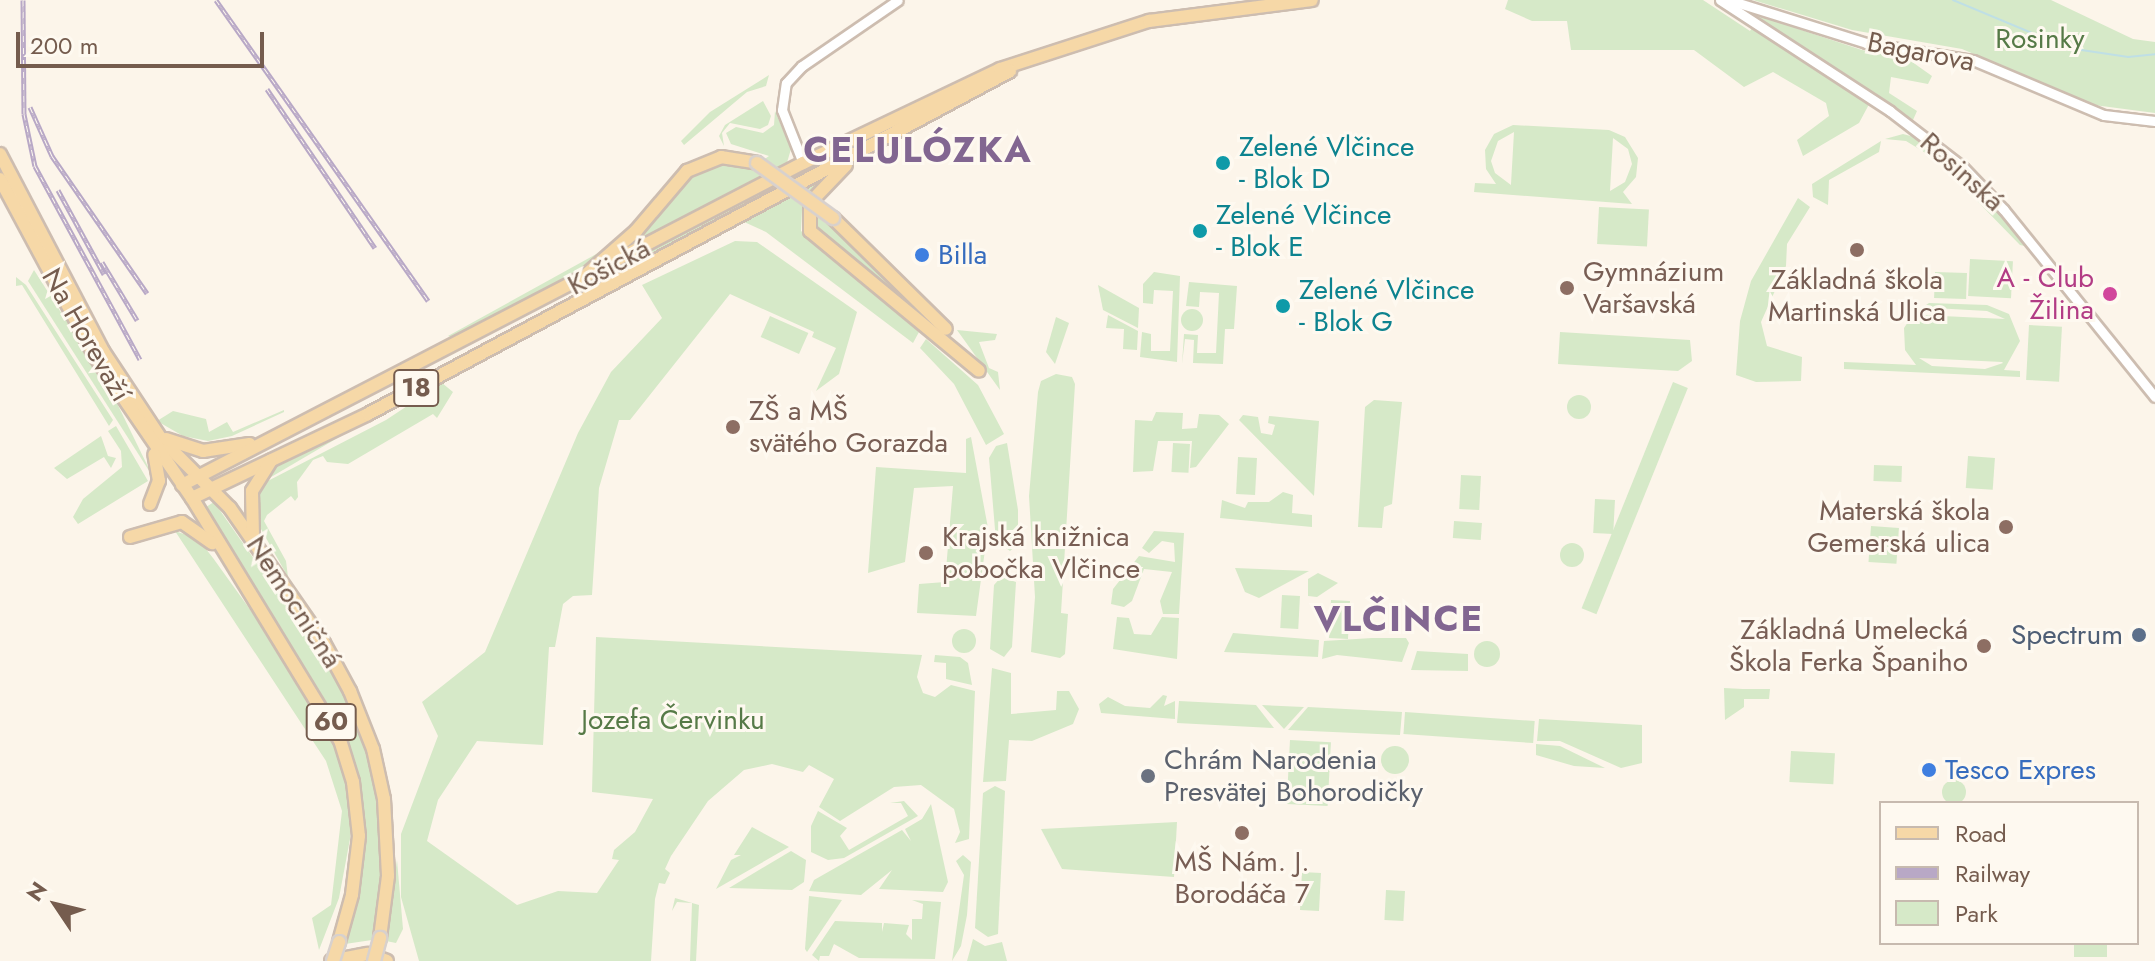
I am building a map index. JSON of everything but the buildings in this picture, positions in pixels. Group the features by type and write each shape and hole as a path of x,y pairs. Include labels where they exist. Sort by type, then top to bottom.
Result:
{"main road":[{"name":"Košická","path":"197,476 570,288 803,163 1022,62 1149,21 1312,0"},
{"name":"Košická","path":"210,488 368,414 798,187 1022,62"},
{"path":"859,153 810,203 810,231 979,371"},
{"name":"Na Horevaží","path":"0,154 83,317 155,430 197,476"},
{"path":"570,288 636,231 687,171 721,157 757,163 833,218 946,329"},
{"path":"798,187 803,163"},
{"name":"Na Horevaží","path":"0,179 75,322 150,444 182,485"},
{"name":"Na Horevaží","path":"155,430 180,447 203,451 271,439"},
{"path":"150,444 159,474 150,504"},
{"path":"253,540 252,491 276,457"},
{"name":"18","path":"182,485 197,476"},
{"name":"60","path":"197,476 210,488"},
{"name":"60","path":"182,485 192,498"},
{"name":"18","path":"192,498 210,488"},
{"name":"Nemocničná","path":"210,488 253,540 338,668 373,749 388,851 380,938 374,961"},
{"name":"Nemocničná","path":"192,498 326,712 348,761 359,836 352,895 332,961"},
{"path":"130,537 182,522 200,531 230,561"},
{"path":"332,961 368,954 387,961"}],"street":[{"path":"803,163 782,110 786,83 802,66 898,0"},
{"name":"Rosinská","path":"1720,0 1898,117 1963,167 2027,236 2155,397"},
{"name":"Bagarova","path":"1729,0 1866,43 1973,60 2104,115 2155,121"}],"green space":[{"path":"1508,0 1703,0 1750,31 1759,16 1862,50 1908,59 1932,76 1928,84 1891,77 1889,93 1917,111 1913,120 1874,95 1859,123 1803,156 1797,140 1829,116 1826,103 1773,72 1744,87 1694,50 1571,50 1567,21 1532,21 1505,9"},
{"name":"Rosinky","path":"1753,0 2051,0 2133,39 2155,42 2155,113 2094,105 1962,49 1852,30"},
{"path":"769,75 766,86 747,92 684,145 681,141 710,112"},
{"path":"763,101 771,116 768,125 760,129 730,123 722,133 724,146 719,136 725,125"},
{"path":"775,111 791,149 786,166 625,249 695,173 718,163 751,168 769,156 731,144 726,133 736,127 763,133 774,125"},
{"path":"1513,125 1609,130 1625,137 1638,158 1636,177 1623,192 1632,204 1474,192 1475,183 1496,184 1486,169 1485,150 1494,134","holes":["1514,132 1511,184 1511,185 1495,173 1491,161 1498,141","1613,138 1628,149 1632,164 1625,182 1610,191"]},
{"path":"1903,134 1922,139 1968,178 2029,247 2020,245 1937,160 1906,141 1885,139"},
{"path":"1881,141 1879,152 1829,180 1828,205 1813,197 1812,184"},
{"path":"798,172 797,176 560,306 674,235"},
{"path":"821,180 802,210 801,231 919,332 913,343 766,232 742,221"},
{"path":"1798,198 1810,207 1787,244 1786,266 1761,322 1767,346 1802,357 1801,381 1756,382 1736,375 1740,321 1751,281"},
{"path":"1599,207 1649,210 1647,247 1597,244"},
{"path":"814,211 931,321 928,325 815,232"},
{"name":"Jozefa Červinku","path":"735,241 757,242 857,312 839,374 816,391 836,348 812,337 814,332 730,294 630,420 619,420 599,488 592,595 573,596 563,604 555,647 549,647 543,745 477,741 438,800 427,841 517,905 558,891 597,893 619,860 612,859 614,850 635,832 653,799 592,792 596,637 922,655 917,677 923,693 935,697 951,685 975,691 969,839 955,843 960,832 954,809 921,785 894,787 840,821 819,807 834,779 809,765 803,772 772,764 744,770 708,801 671,856 665,869 670,873 665,884 659,883 655,899 651,961 419,961 401,897 401,834 438,736 422,702 485,652 578,433 611,372 662,318 642,285"},
{"path":"609,247 578,272 454,338 448,336"},
{"path":"1970,259 2013,261 2011,298 1968,296"},
{"path":"34,270 111,391 153,477 28,281"},
{"path":"1154,272 1180,276 1177,362 1140,357 1142,332 1151,334 1151,351 1170,351 1173,291 1154,290 1153,304 1143,303 1143,284"},
{"path":"1935,272 1967,273 1966,299 1934,298"},
{"path":"16,277 26,285 113,420 109,426 22,285 16,286"},
{"path":"1189,282 1237,286 1234,329 1225,329 1223,364 1193,363 1194,340 1185,339 1182,364 1184,334 1198,335 1197,353 1216,353 1219,293 1200,292 1199,307 1186,306"},
{"path":"1098,285 1139,308 1138,328 1103,310"},
{"path":"1929,303 1987,305 2009,314 2020,341 2004,370 2020,371 2020,377 1844,369 1844,362 1916,365 1905,350 1904,328 1914,313","holes":["1934,308 1987,311 2005,319 1921,315","1919,358 2002,362 2003,363 1985,369 1932,366"]},
{"path":"1188,309 1196,309 1203,320 1196,331 1188,331 1181,324 1181,316"},
{"path":"1108,315 1138,331 1137,350 1123,349 1124,329 1106,328"},
{"path":"770,316 808,333 799,354 761,337"},
{"path":"1056,317 1069,323 1055,364 1046,352"},
{"path":"2029,325 2062,327 2059,382 2026,380"},
{"path":"957,330 997,334 995,340 979,342 989,368 998,372 1000,390"},
{"path":"1560,332 1690,340 1692,361 1678,371 1558,364"},
{"path":"926,339 978,385 1004,434 986,445 954,384 920,348"},
{"path":"1056,374 1072,377 1075,384 1061,613 1068,614 1065,654 1060,658 1031,652 1035,597 1029,496 1038,392 1041,381"},
{"path":"1673,382 1688,388 1596,614 1582,608"},
{"path":"442,383 453,392 437,418 433,414 348,464 327,462 323,456 313,460 297,482 298,497 295,501 291,496 267,515 264,521 286,561 288,577 257,522 260,485 386,420"},
{"path":"1579,395 1590,402 1591,407 1584,418 1579,419 1568,412 1567,407 1574,396"},
{"path":"1374,400 1402,402 1392,504 1384,507 1382,528 1358,527 1365,407"},
{"path":"284,410 232,436 208,441 183,436 157,421 173,411 206,419 209,432 227,422 233,432"},
{"path":"1156,412 1183,413 1182,429 1197,428 1199,414 1219,415 1229,424 1196,467 1190,468 1192,441 1158,441 1153,471 1133,472 1135,420 1152,421"},
{"path":"1243,415 1258,417 1261,433 1272,435 1275,425 1268,423 1269,416 1319,421 1314,496 1239,420"},
{"path":"116,426 148,481 78,524 73,517 83,499 122,467 121,451 108,431"},
{"path":"346,433 266,480 262,481 277,463"},
{"path":"101,436 108,456 116,458 111,468 104,457 67,479 54,468"},
{"path":"971,437 988,528 976,616 917,613 919,584 945,582 953,486 914,488 905,562 868,573 876,467 966,473 966,439"},
{"path":"1007,443 1018,510 1018,544 1010,551 996,541 989,458 996,446"},
{"path":"1173,443 1190,444 1188,473 1171,472"},
{"path":"1968,456 1995,458 1993,490 1966,488"},
{"path":"1238,457 1257,458 1255,495 1236,494"},
{"path":"1874,465 1902,466 1901,482 1873,481"},
{"path":"1461,475 1481,476 1479,510 1459,509"},
{"path":"1283,492 1293,495 1292,513 1312,515 1312,527 1220,518 1222,500 1245,508 1248,502 1269,502"},
{"path":"1595,499 1615,500 1613,534 1593,533"},
{"path":"214,502 341,683 370,757 379,802 383,879 372,940 345,944 361,874 364,823 358,781 341,730 213,525 206,507"},
{"path":"1454,521 1482,523 1481,540 1453,538"},
{"path":"1871,526 1899,528 1896,564 1868,562"},
{"path":"175,531 198,539 213,558 288,662 336,746 352,807 350,839 339,898 319,950 312,918 331,905 342,811 326,761"},
{"path":"1154,531 1184,533 1179,614 1163,614 1160,601 1172,572 1144,569 1132,601 1124,607 1111,604 1113,589 1139,556 1175,562 1174,543 1162,541 1149,553 1142,548"},
{"path":"1572,543 1583,550 1584,555 1577,566 1572,567 1561,560 1560,555 1567,544"},
{"path":"1235,568 1309,571 1259,598 1245,592"},
{"path":"1318,573 1338,583 1317,597 1308,596 1308,579"},
{"path":"1001,577 1016,582 1012,647 1004,657 990,649 994,585"},
{"path":"1282,595 1300,596 1298,629 1280,628"},
{"path":"1331,600 1350,601 1348,639 1329,638"},
{"path":"1117,617 1129,618 1134,634 1151,635 1162,617 1179,618 1177,659 1113,649"},
{"path":"964,629 973,632 976,641 973,650 964,653 955,650 952,641 955,632"},
{"path":"1233,633 1319,640 1318,657 1224,652"},
{"path":"1406,638 1409,643 1402,662 1337,655 1322,659 1324,641"},
{"path":"1487,641 1496,645 1500,654 1496,663 1487,667 1478,663 1474,654 1478,645"},
{"path":"1417,651 1468,654 1468,671 1411,670"},
{"path":"935,655 960,657 968,663 972,685 946,679 946,663 934,662"},
{"path":"992,668 1011,673 1011,714 1056,710 1057,691 1069,691 1079,709 1073,724 1032,741 1009,740 1006,781 983,782"},
{"path":"1724,688 1770,689 1769,699 1744,699 1744,707 1725,720"},
{"path":"1163,695 1167,696 1164,706 1175,701 1175,719 1101,713 1099,704 1108,697 1125,706 1150,708"},
{"path":"1179,701 1256,705 1274,728 1177,723"},
{"path":"1262,705 1304,707 1284,729"},
{"path":"1308,707 1402,712 1400,735 1288,730"},
{"path":"1405,712 1535,721 1533,743 1403,734"},
{"path":"1539,719 1642,725 1642,763 1621,768 1560,741 1537,741"},
{"path":"1290,740 1331,742 1328,806 1287,804"},
{"path":"1536,744 1560,746 1605,768 1574,766 1536,755"},
{"path":"1395,746 1405,750 1409,760 1405,770 1395,774 1385,770 1381,760 1385,750"},
{"path":"1791,751 1835,753 1833,784 1789,782"},
{"path":"1959,781 1965,787 1963,801 1945,801 1942,792 1945,783"},
{"path":"995,786 1005,791 998,934 988,937 975,928 983,793"},
{"path":"904,801 918,816 844,858 828,860 811,852 811,826 818,811 847,828 840,836 849,850 908,816 901,803 890,803"},
{"path":"931,804 948,882 943,892 879,889 892,870 861,895 809,891 814,880 902,830 911,841 905,829 922,819"},
{"path":"1177,822 1174,877 1062,869 1041,829"},
{"path":"752,827 789,847 716,889 731,860 741,855 734,855"},
{"path":"791,851 806,860 804,882 792,890 729,888"},
{"path":"963,855 971,862 967,915 961,946 952,961 964,875 956,861"},
{"path":"397,860 403,929 396,943 386,941"},
{"path":"1302,872 1321,873 1319,911 1300,910"},
{"path":"1386,890 1405,891 1403,921 1384,920"},
{"path":"809,896 842,900 807,952 805,949"},
{"path":"675,898 699,905 696,961 690,961 692,903 677,902 672,911"},
{"path":"912,900 941,902 935,959 859,958 834,944 829,956 820,956 819,961 812,955 835,921 882,923 882,932 884,923 909,925 906,934 912,940 912,919 922,919 923,904"},
{"path":"973,939 985,946 1002,942 1007,961 967,961"},
{"path":"2074,945 2107,945 2107,957 2074,957"}],"waterway":[{"path":"1953,0 2068,48 2128,57 2155,54"}],"railway":[{"path":"23,0 24,114 35,166 140,359"},
{"path":"216,0 428,301"},
{"path":"267,89 375,248"},
{"path":"30,107 52,156 147,293"},
{"path":"58,190 104,274"},
{"path":"102,262 137,320"}],"place":[{"name":"Zelené Vlčince - Blok D","path":"1223,163"},
{"name":"Zelené Vlčince - Blok E","path":"1200,231"},
{"name":"Základná škola Martinská Ulica","path":"1857,250"},
{"name":"Billa","path":"922,255"},
{"name":"Gymnázium Varšavská","path":"1567,288"},
{"name":"A - Club Žilina","path":"2110,294"},
{"name":"Zelené Vlčince - Blok G","path":"1283,306"},
{"name":"ZŠ a MŠ svätého Gorazda","path":"733,427"},
{"name":"Materská škola Gemerská ulica","path":"2006,527"},
{"name":"Krajská knižnica pobočka Vlčince","path":"926,553"},
{"name":"Spectrum","path":"2139,635"},
{"name":"Základná Umelecká Škola Ferka Španiho","path":"1984,646"},
{"name":"Tesco Expres","path":"1929,770"},
{"name":"Chrám Narodenia Presvätej Bohorodičky","path":"1148,776"},
{"name":"MŠ Nám. J. Borodáča 7","path":"1242,833"}],"district":[{"name":"CELULÓZKA","path":"918,150"},
{"name":"VLČINCE","path":"1399,619"}]}
